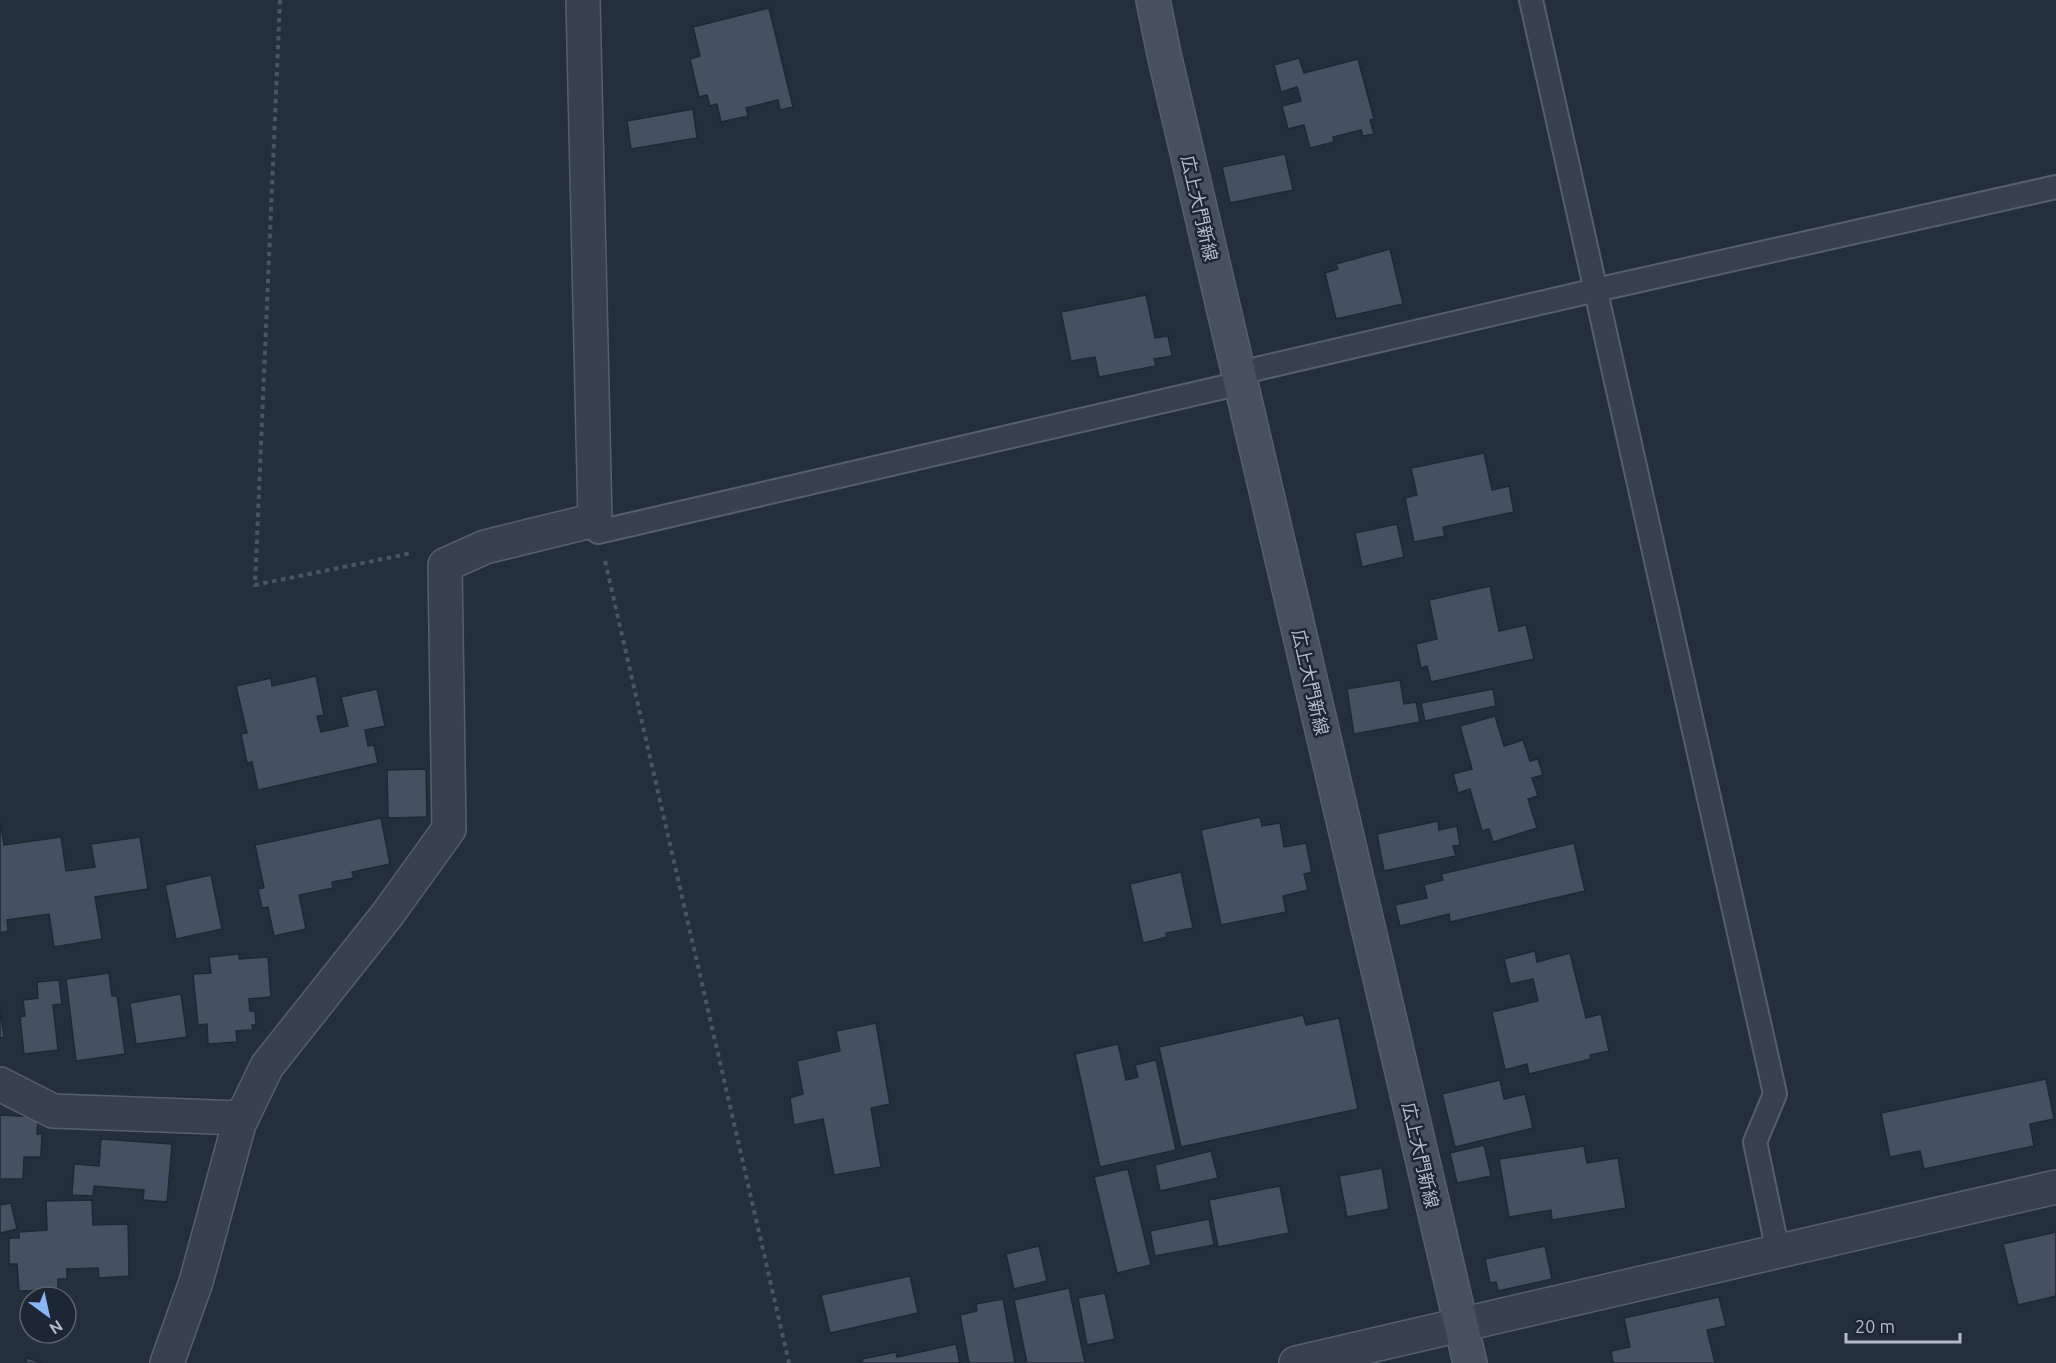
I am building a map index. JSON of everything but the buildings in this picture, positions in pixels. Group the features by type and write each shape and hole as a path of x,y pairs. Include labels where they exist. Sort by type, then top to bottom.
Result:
{"main road":[{"name":"広上大門新線","path":"1153,0 1470,1363"}],"street":[{"path":"167,1363 196,1282 238,1124 267,1066 387,915 449,829 445,565 485,547 595,520 583,0"},
{"path":"0,1084 53,1111 242,1118"},
{"path":"1296,1363 2056,1187"}],"lane":[{"path":"1531,0 1775,1094 1755,1142 1778,1252"},
{"path":"598,532 1596,290 2056,187"}],"path":[{"path":"280,0 255,585 430,549 445,565"},
{"path":"598,532 789,1363"}]}
